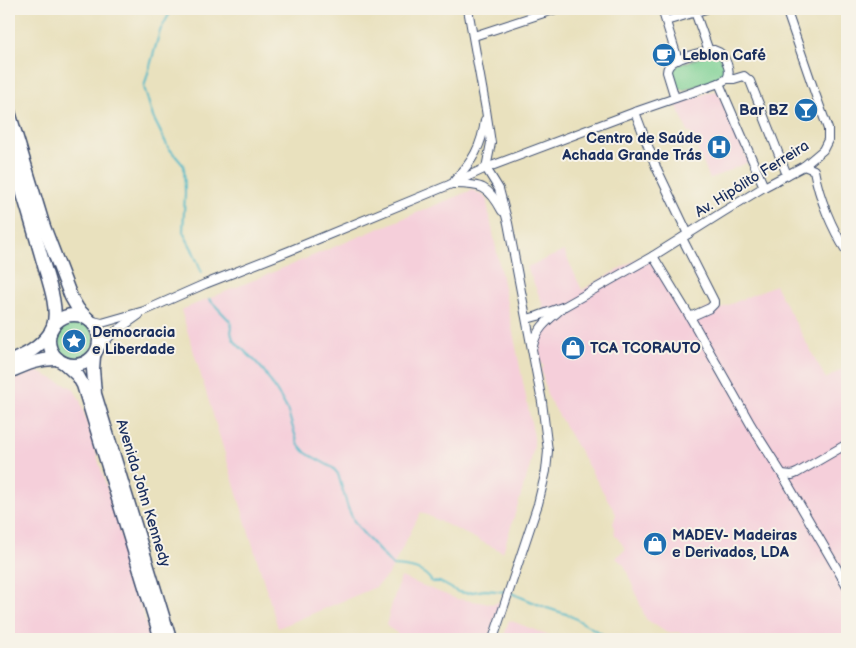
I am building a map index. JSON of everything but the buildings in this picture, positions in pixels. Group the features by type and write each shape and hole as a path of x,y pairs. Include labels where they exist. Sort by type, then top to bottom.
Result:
{"main road":[{"path":"9,112 44,227 71,297 78,309 95,326 100,341 96,352 88,361 80,365 44,359 9,372"},
{"path":"9,146 47,277 55,316 49,340 50,347 53,354 61,361"},
{"path":"9,362 38,348 59,320 66,316 82,316 90,320"},
{"name":"Avenida John Kennedy","path":"96,352 93,369 95,394 170,639"},
{"name":"Avenida John Kennedy","path":"61,361 78,376 83,385 161,639"}],"street":[{"path":"468,9 491,143 486,168 499,189 508,224 533,353 548,451 546,471 540,495 494,639"},
{"path":"474,36 556,9"},
{"path":"662,9 678,60"},
{"path":"666,21 706,9"},
{"name":"Av. Hipólito Ferreira","path":"565,306 653,256 764,187 804,166 823,150 829,134 828,129 786,9"},
{"path":"695,12 708,51"},
{"path":"675,98 667,68 678,60 715,50 724,57 730,73 727,79"},
{"path":"90,320 102,323 144,311 205,284 452,184 486,168 727,79 744,76 750,81 787,175"},
{"path":"719,83 764,187"},
{"path":"452,184 477,151 483,132 486,110"},
{"path":"635,112 656,167 714,301 710,308 690,317"},
{"path":"804,166 814,170 830,222 847,252"},
{"path":"452,184 473,184 482,187 498,202 508,224"},
{"path":"653,256 847,586"},
{"path":"527,319 565,306"},
{"path":"533,353 534,339 540,329 565,306"},
{"path":"96,352 112,334 144,311"},
{"path":"782,474 797,474 847,444"}],"shaded area":[{"name":"Centro de Saúde Achada Grande Trás","path":"713,91 718,92 748,162 710,179 676,104"},
{"path":"472,190 483,195 487,200 534,437 530,466 503,552 421,512 389,574 376,587 278,628 181,310"},
{"path":"564,251 582,290 647,253 687,318 718,304 703,316 775,285 826,379 847,366 847,639 687,639 679,632 667,633 646,619 624,565 616,558 626,549 615,535 613,524 616,514 547,395 541,369 544,367 539,353 543,305 527,267"},
{"path":"36,371 73,388 80,400 115,514 150,639 9,639 9,382"},
{"path":"401,577 457,599 494,604 500,601 488,639 397,639 397,633 386,625"},
{"path":"509,620 558,639 503,639"}],"green space":[{"path":"712,54 720,57 726,70 720,79 683,90 678,88 672,71 675,66"},
{"path":"78,320 85,323 91,329 94,340 93,348 85,357 78,360 70,360 63,357 55,348 54,336 57,329 66,321"}],"waterway":[{"path":"172,9 160,31 144,87 153,117 168,147 184,166 183,232 202,273"},
{"path":"209,299 229,320 233,339 264,371 282,400 287,409 298,444 306,453 333,468 338,474 354,521 393,566 420,571 429,577 432,582 440,582 458,592 466,593 485,590 507,592"},
{"path":"511,593 569,615 611,639"}],"place":[{"name":"Leblon Café","path":"664,55"},
{"name":"Bar BZ","path":"806,110"},
{"name":"Centro de Saúde Achada Grande Trás","path":"719,147"},
{"name":"Democracia e Liberdade","path":"74,341"},
{"name":"TCA TCORAUTO","path":"573,348"},
{"name":"MADEV- Madeiras e Derivados, LDA","path":"655,544"}]}
